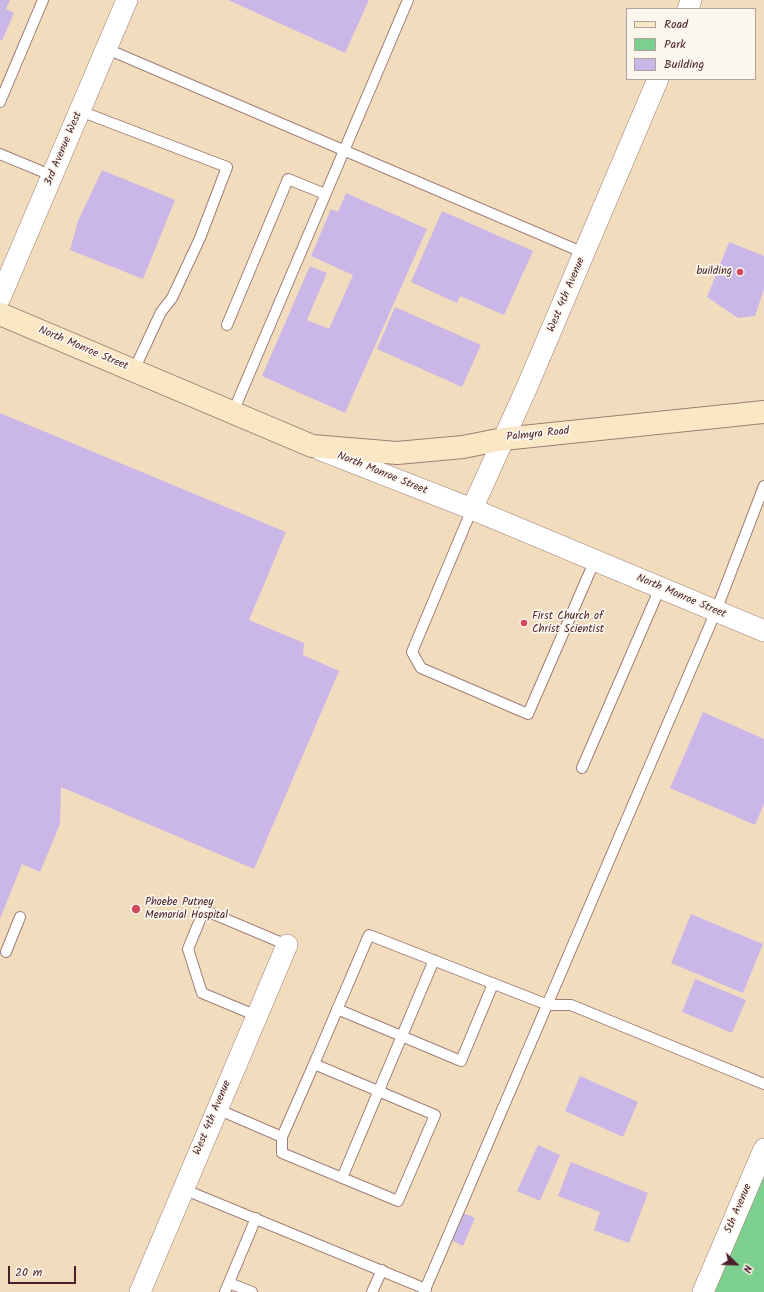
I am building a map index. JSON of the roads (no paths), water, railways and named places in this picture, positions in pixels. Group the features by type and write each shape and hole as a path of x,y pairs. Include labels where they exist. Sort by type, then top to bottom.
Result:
{"main road":[{"name":"North Monroe Street","path":"0,314 312,446"},
{"name":"Palmyra Road","path":"312,446 396,453 463,447 503,439 764,412"}],"street":[{"name":"3rd Avenue West","path":"0,298 127,0"},
{"name":"West 4th Avenue","path":"472,509 527,387 658,80"},
{"name":"North Monroe Street","path":"312,446 472,509 764,631"},
{"name":"West 4th Avenue","path":"140,1292 287,945"},
{"name":"5th Avenue","path":"703,1292 764,1149"}],"lane":[{"path":"0,102 43,0"},
{"path":"233,412 408,0"},
{"path":"107,49 584,253"},
{"path":"80,111 227,167 193,252 172,298 161,312 134,370"},
{"path":"0,154 53,176"},
{"path":"227,325 288,178 325,194"},
{"path":"183,1188 382,1270 425,1290 716,611 764,486"},
{"path":"472,509 412,652 421,668 528,714 595,560"},
{"path":"582,768 660,588"},
{"path":"257,1016 202,993 188,949 204,910 287,945"},
{"path":"6,952 20,917"},
{"path":"314,1064 435,1115 398,1201 282,1153 282,1137 369,934 548,1005 571,1004 764,1084"},
{"path":"342,1178 434,960"},
{"path":"337,1009 461,1061 493,984"},
{"path":"217,1109 282,1137"},
{"path":"252,1292 227,1287 256,1218"},
{"path":"372,1292 382,1270"}],"place":[{"name":"building","path":"740,272"},
{"name":"First Church of Christ Scientist","path":"524,623"},
{"name":"Phoebe Putney Memorial Hospital","path":"136,909"}]}
